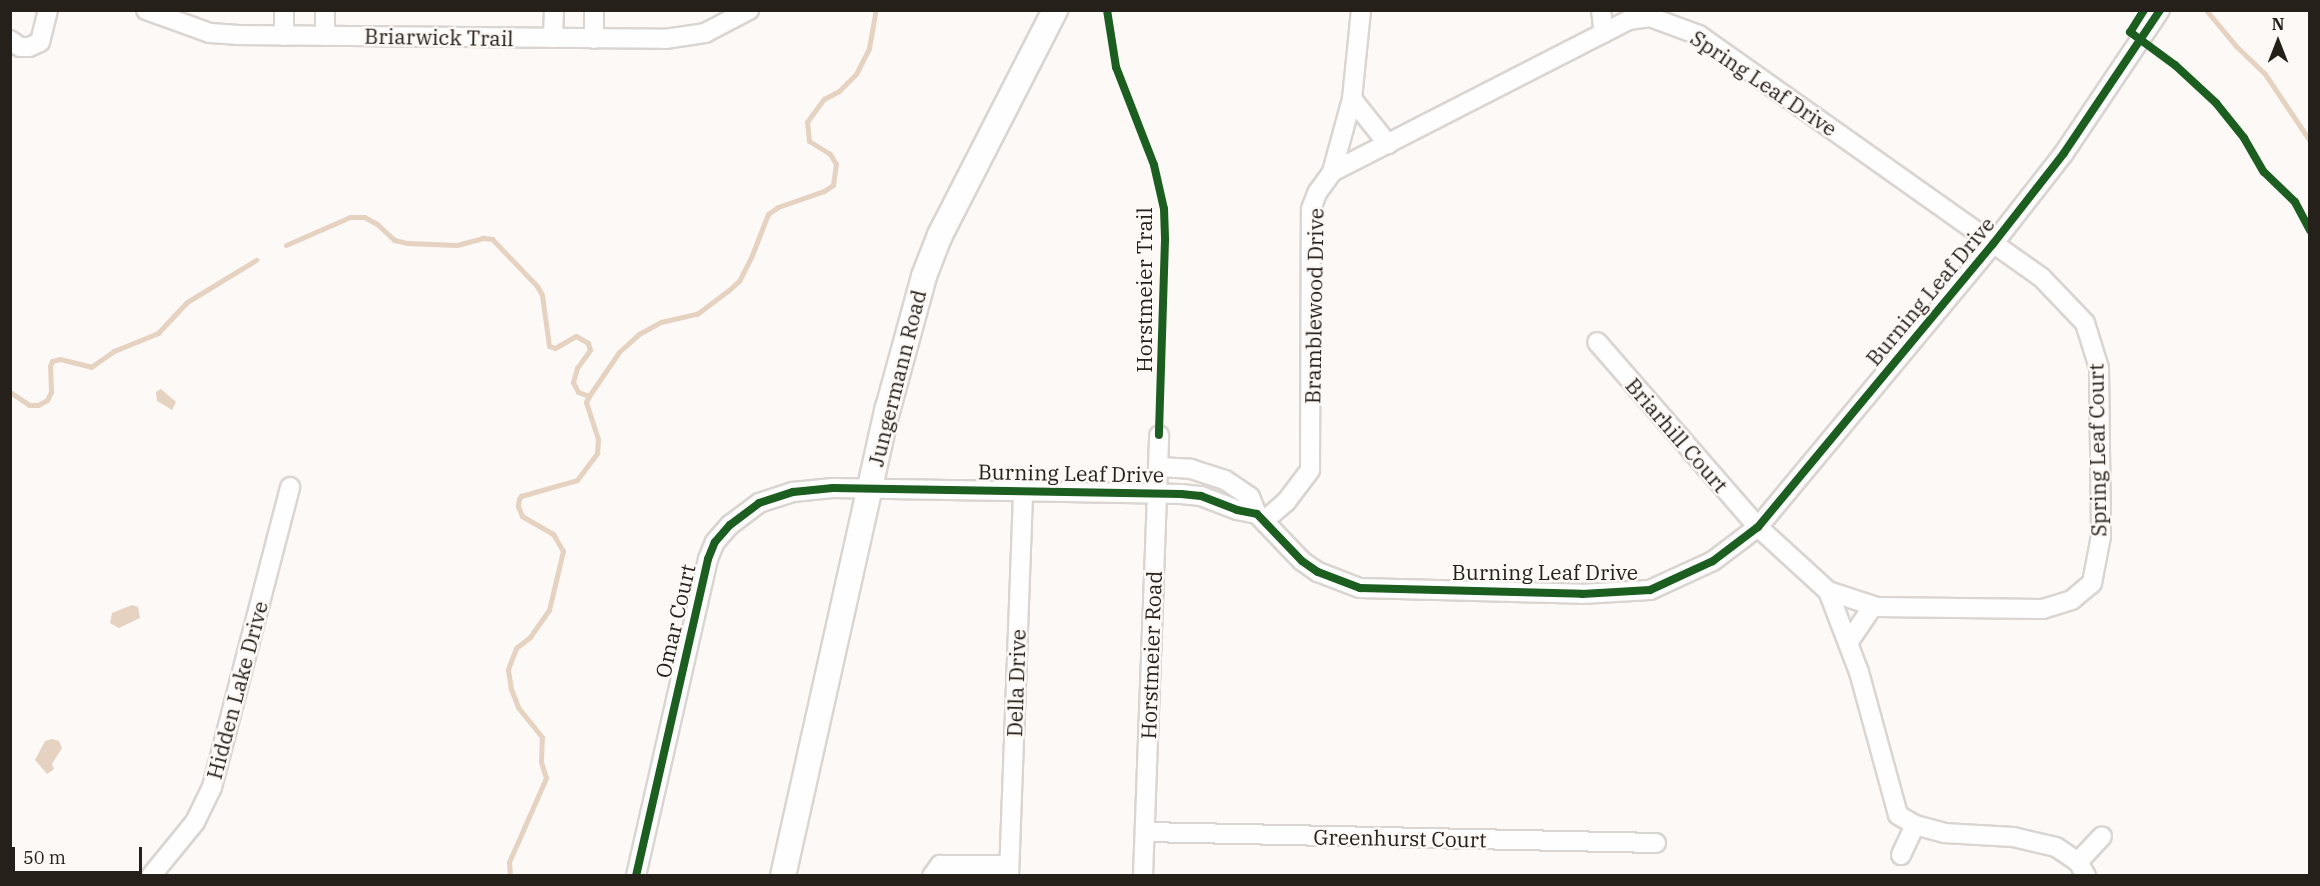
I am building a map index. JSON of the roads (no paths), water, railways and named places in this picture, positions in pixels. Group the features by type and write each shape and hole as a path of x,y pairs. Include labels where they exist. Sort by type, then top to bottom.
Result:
{"main road":[{"name":"Jungermann Road","path":"783,876 869,489 903,348 932,255 1048,13"}],"street":[{"path":"10,40 20,47 29,47 40,42 48,10"},
{"name":"Briarwick Trail","path":"146,10 210,33 284,36 594,39 684,37 723,26 749,10"},
{"path":"284,10 284,36"},
{"path":"325,10 325,36"},
{"path":"553,38 554,10"},
{"path":"594,10 594,39"},
{"name":"Bramblewood Drive","path":"1261,517 1286,502 1310,470 1311,209 1317,193 1332,172 1352,99 1361,10"},
{"path":"1601,10 1604,33"},
{"name":"Burning Leaf Drive","path":"1158,467 1191,469 1225,480 1250,497 1261,517 1285,545 1310,567 1360,588 1582,594 1650,590 1713,561 1758,527 1993,243 2064,153 2160,10"},
{"name":"Spring Leaf Drive","path":"1332,172 1629,20 1650,17 1699,34 1993,243"},
{"path":"1352,99 1388,144"},
{"name":"Spring Leaf Court","path":"1758,527 1828,591 1873,606 2042,609 2072,600 2092,583 2101,536 2099,368 2085,323 2042,278 1993,243"},
{"name":"Briarhill Court","path":"1597,342 1758,527"},
{"name":"Horstmeier Road","path":"1143,876 1159,435"},
{"name":"Hidden Lake Drive","path":"151,876 195,822 212,787 290,487"},
{"name":"Omar Court","path":"636,876 701,583 715,542 743,513 775,496 814,489 869,489"},
{"name":"Burning Leaf Drive","path":"869,489 1157,492 1201,496 1261,517"},
{"name":"Della Drive","path":"1009,870 1023,490"},
{"path":"1828,591 1859,672 1898,815 1915,825 1944,833 2024,839 2056,847 2082,868 2102,836"},
{"path":"1848,643 1873,606"},
{"path":"1901,855 1915,825"},
{"name":"Greenhurst Court","path":"1145,832 1656,843"},
{"path":"932,876 940,865 1009,870"}],"waterway":[{"path":"286,245 350,217 364,217 377,224 394,240 407,243 457,245 484,238 492,239 537,286 542,295 549,346 555,348 576,336 588,343 590,350 577,368 573,382 578,392 589,396 619,352 639,334 661,322 697,314 739,281 768,214 778,207 824,191 833,185 836,164 830,154 809,141 807,122 824,99 839,91 856,74 869,48 876,10"},
{"path":"2206,10 2236,46 2265,74 2310,141"},
{"path":"10,392 29,405 38,405 47,400 51,392 50,366 52,361 60,359 91,367 114,351 158,333 187,302 256,260"},
{"path":"510,876 509,862 546,778 541,762 542,737 518,707 511,689 508,669 516,648 530,637 549,610 563,551 553,534 522,516 518,506 519,499 521,496 577,480 597,453 598,439 586,402 589,396"}]}
